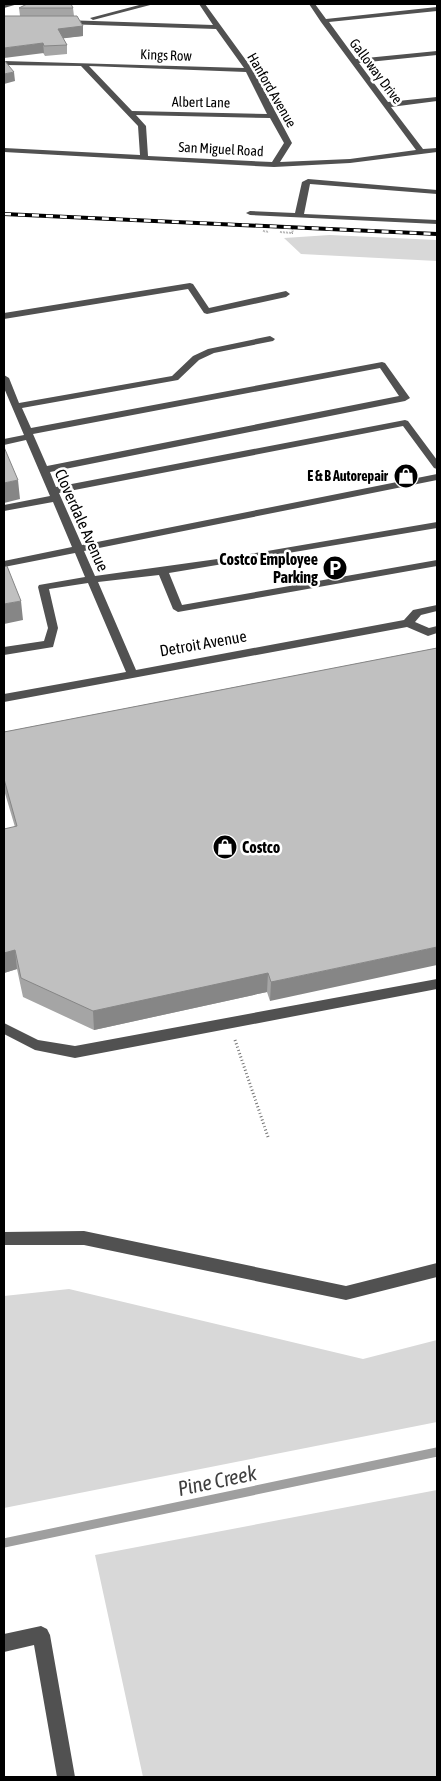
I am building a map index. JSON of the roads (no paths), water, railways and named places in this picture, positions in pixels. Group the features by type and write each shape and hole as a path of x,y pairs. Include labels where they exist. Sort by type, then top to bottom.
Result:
{"street":[{"path":"4,6 15,4"},
{"path":"77,22 151,4"},
{"name":"Hanford Avenue","path":"202,4 248,70 288,143 274,165"},
{"name":"Galloway Drive","path":"312,4 421,152"},
{"path":"323,21 437,9"},
{"path":"58,22 217,27"},
{"path":"353,61 437,53"},
{"name":"Kings Row","path":"4,63 248,70"},
{"path":"83,64 142,126 144,158"},
{"path":"386,105 437,99"},
{"name":"Albert Lane","path":"129,113 272,116"},
{"name":"San Miguel Road","path":"4,150 274,165 350,161 437,150"},
{"path":"299,216 308,181 437,192"},
{"path":"250,213 437,222"},
{"path":"4,316 190,286 207,311 286,294"},
{"path":"16,406 175,378 196,358 211,351 270,339"},
{"path":"4,442 28,434 382,365 405,398 44,470"},
{"name":"Cloverdale Avenue","path":"4,379 132,673"},
{"path":"4,508 54,494 405,423 437,466"},
{"path":"4,564 437,477"},
{"path":"4,651 49,644 53,628 43,587 74,580 92,581 163,572 437,525"},
{"path":"163,572 178,610 437,563"},
{"name":"Detroit Avenue","path":"4,698 408,623 417,612 437,608"},
{"path":"408,623 428,632 437,630"},
{"path":"4,1028 35,1045 75,1052 437,984"},
{"path":"4,1239 84,1238 346,1293 437,1270"},
{"path":"4,1643 40,1635 66,1777"}],"waterway":[{"name":"Pine Creek","path":"4,1543 437,1452"}],"railway":[{"path":"4,214 437,234"}],"place":[{"name":"E & B Autorepair","path":"406,476"},
{"name":"Costco Employee Parking","path":"335,568"},
{"name":"Costco","path":"225,847"}]}
